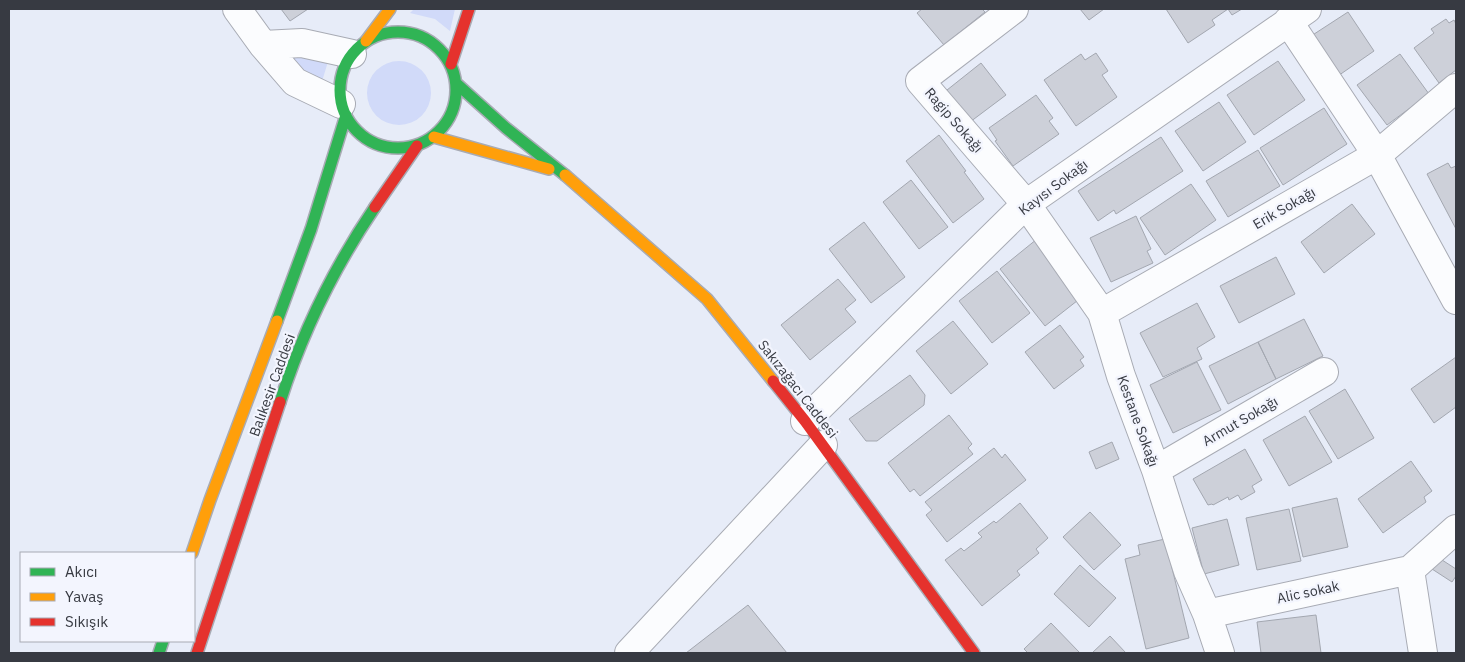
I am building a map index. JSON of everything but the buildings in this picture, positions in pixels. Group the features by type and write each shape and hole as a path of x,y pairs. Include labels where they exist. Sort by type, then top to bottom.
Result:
{"main road":[{"path":"359,48 383,34 403,32 422,37 440,48 451,64 457,84 455,104 447,123 434,137 417,146 398,149 380,146 364,138 350,124 343,110 340,89 343,70 359,48 390,9"},
{"path":"451,64 469,9"},
{"name":"Sakızağacı Caddesi","path":"457,84 506,128 565,175 707,298 805,420 849,484 974,653"},
{"name":"Balıkesir Caddesi","path":"192,552 311,229 343,110"},
{"path":"434,137 536,164 565,175"},
{"name":"Balıkesir Caddesi","path":"197,653 289,374 352,241 417,146"}],"street":[{"path":"237,9 263,45 295,82 343,110"},
{"name":"Ragip Sokağı","path":"1014,9 920,81 1026,204"},
{"path":"1297,15 1377,155 1456,300"},
{"name":"Kayısı Sokağı","path":"805,420 1026,204 1297,15"},
{"path":"263,45 302,43 359,48"},
{"name":"Erik Sokağı","path":"1102,313 1377,155 1456,88"},
{"name":"Kestane Sokağı","path":"1026,204 1102,313 1121,376 1156,470 1188,570 1207,614 1220,653"},
{"name":"Armut Sokağı","path":"1156,470 1324,372"},
{"path":"629,653 823,444"},
{"path":"1423,653 1410,570 1456,529"},
{"name":"Alic sokak","path":"1207,614 1410,570"}],"shaded area":[{"path":"414,9 455,9 450,31 435,19 410,13"},
{"path":"283,55 330,55 320,88"},
{"path":"393,61 405,61 422,70 429,81 431,93 429,105 422,116 405,125 393,125 381,120 372,111 367,99 367,87 372,75 381,66"}],"traffic: fast":[{"path":"398,32 420,36 439,49 452,68 456,90 452,112 439,131 420,144 398,148 376,144 357,131 344,112 340,90 344,68 357,49 376,36 398,32"},
{"path":"457,84 506,128 565,175"},
{"path":"277,321 311,229 346,115"},
{"path":"280,402 298,351 333,276 375,207"},
{"path":"159,653 163,642"}],"traffic: slow":[{"path":"366,41 390,9"},
{"path":"434,137 549,169"},
{"path":"565,175 707,299 773,381"},
{"path":"192,552 277,321"}],"traffic: jam":[{"path":"451,64 469,9"},
{"path":"375,207 417,146"},
{"path":"773,381 805,421 974,653"},
{"path":"197,653 280,402"}]}
